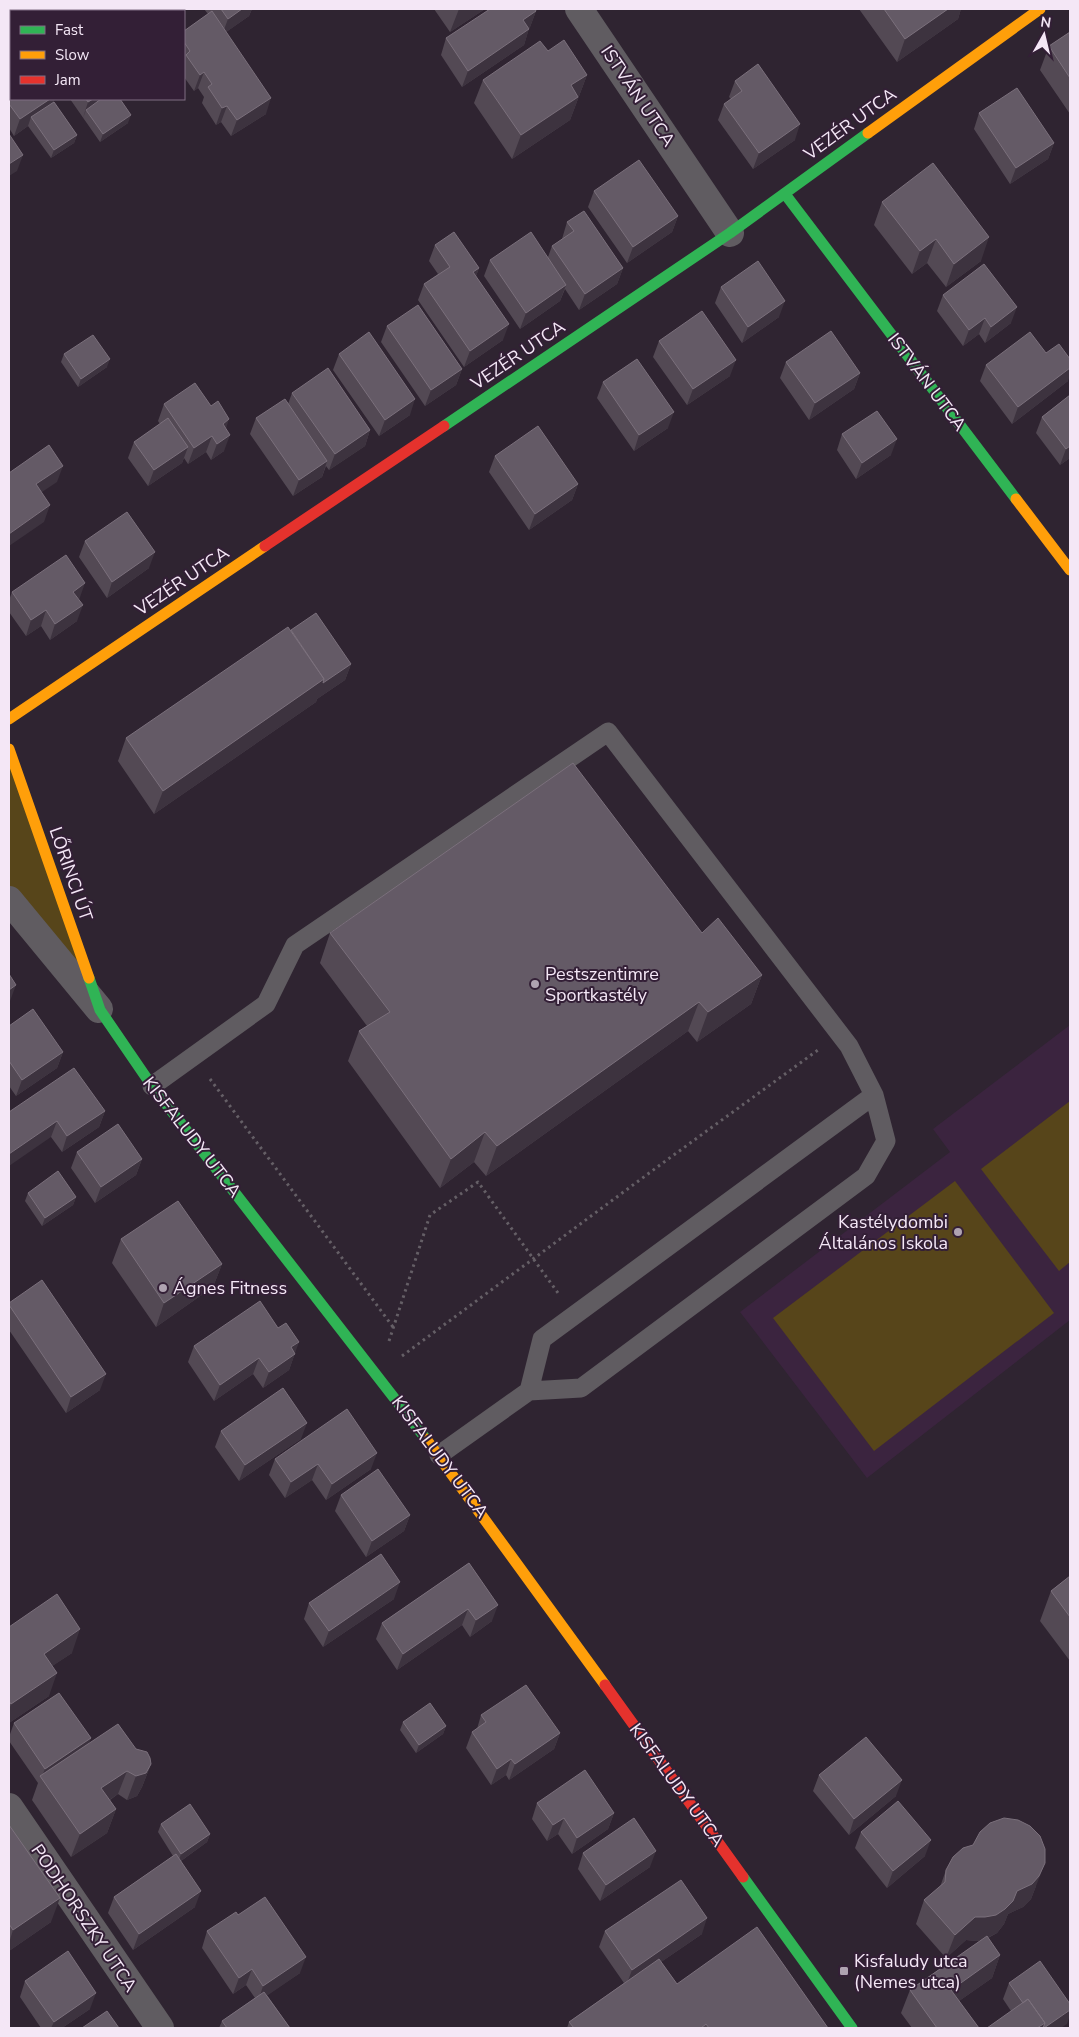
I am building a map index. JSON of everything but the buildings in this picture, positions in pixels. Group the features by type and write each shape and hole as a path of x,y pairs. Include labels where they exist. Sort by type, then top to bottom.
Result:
{"street":[{"name":"ISTVÁN UTCA","path":"579,9 730,233"},
{"name":"VEZÉR UTCA","path":"9,719 730,233 1040,9"},
{"name":"ISTVÁN UTCA","path":"785,194 1070,570"},
{"name":"LŐRINCI ÚT","path":"9,749 100,1010"},
{"name":"KISFALUDY UTCA","path":"9,900 100,1010 152,1086 378,1374 439,1455 852,2028"},
{"name":"PODHORSZKY UTCA","path":"9,1807 160,2028"}],"lane":[{"path":"152,1086 266,1004 295,945 608,732 849,1046 874,1095 886,1141 866,1176 581,1388 528,1391 439,1455"},
{"path":"528,1391 542,1339 874,1095"}],"path":[{"path":"378,1374 840,1034"},
{"path":"194,1057 394,1327"},
{"path":"378,1374 430,1215 478,1182 575,1315"}],"shaded area":[{"path":"9,749 100,1010 9,900"},
{"name":"Kastélydombi Általános Iskola","path":"1070,1025 1070,1320 867,1478 740,1312 950,1152 933,1129"},
{"path":"1070,1101 1070,1262 1059,1271 981,1169"},
{"path":"955,1181 1054,1313 874,1451 773,1318"}],"traffic: fast":[{"path":"444,426 730,233 868,133"},
{"path":"785,194 1016,499"},
{"path":"89,978 100,1010 152,1086 426,1439"},
{"path":"743,1877 852,2028"}],"traffic: slow":[{"path":"868,133 1040,9"},
{"path":"1016,499 1070,570"},
{"path":"9,719 265,546"},
{"path":"9,749 89,978"},
{"path":"426,1439 605,1685"}],"traffic: jam":[{"path":"265,546 444,426"},
{"path":"605,1685 743,1877"}],"place":[{"name":"Pestszentimre Sportkastély","path":"535,984"},
{"name":"Kastélydombi Általános Iskola","path":"958,1232"},
{"name":"Ágnes Fitness","path":"163,1288"},
{"name":"Kisfaludy utca (Nemes utca)","path":"844,1971"}]}
